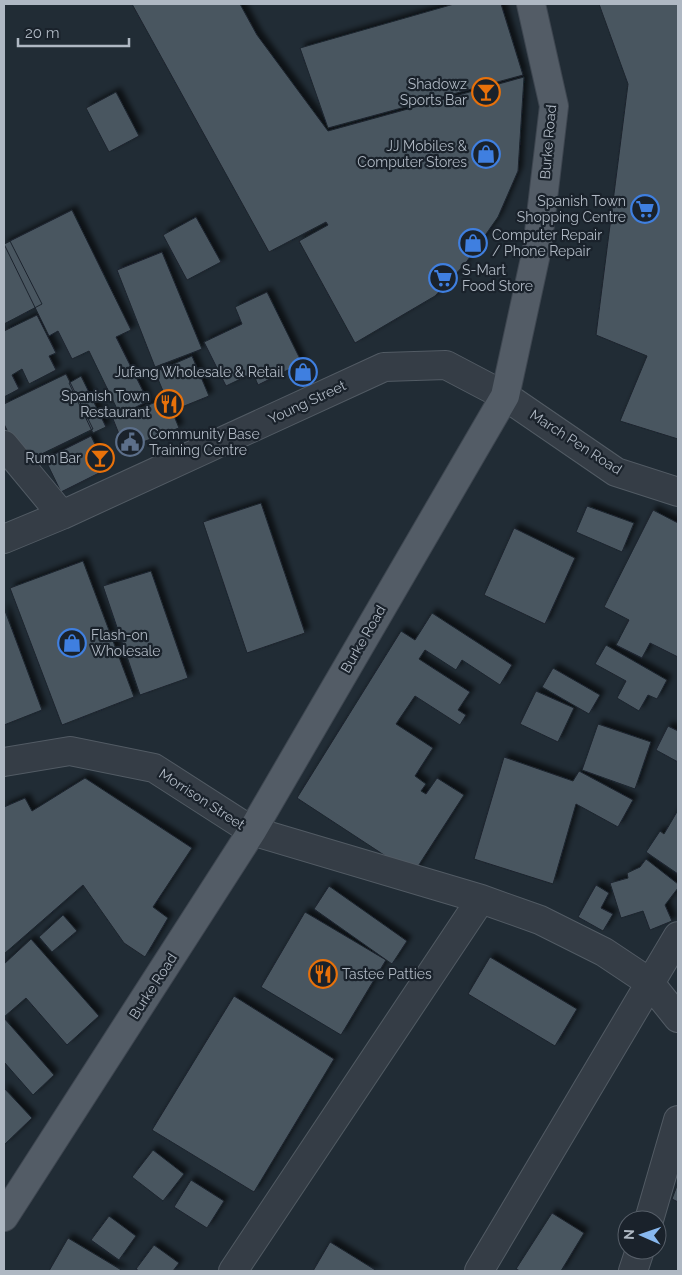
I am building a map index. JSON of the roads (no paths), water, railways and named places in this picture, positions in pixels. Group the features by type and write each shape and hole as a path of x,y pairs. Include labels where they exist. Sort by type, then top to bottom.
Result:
{"main road":[{"name":"Burke Road","path":"4,1217 252,832 505,396 537,249 554,106 530,4"}],"street":[{"name":"Young Street","path":"4,539 62,515 384,367 446,365 505,396"},
{"name":"March Pen Road","path":"505,396 616,472 678,492"},
{"path":"4,446 62,515"},
{"name":"Morrison Street","path":"4,762 70,751 154,768 252,832 481,899 540,920 604,952 649,982 678,1018"},
{"path":"232,1271 481,899"},
{"path":"479,1271 678,936"},
{"path":"651,1210 678,1120"}],"place":[{"name":"Shadowz Sports Bar","path":"486,92"},
{"name":"JJ Mobiles & Computer Stores","path":"486,154"},
{"name":"Spanish Town Shopping Centre","path":"645,209"},
{"name":"Computer Repair / Phone Repair","path":"473,243"},
{"name":"S-Mart Food Store","path":"443,278"},
{"name":"Jufang Wholesale & Retail","path":"303,372"},
{"name":"Spanish Town Restaurant","path":"169,404"},
{"name":"Community Base Training Centre","path":"130,442"},
{"name":"Rum Bar","path":"100,458"},
{"name":"Flash-on Wholesale","path":"72,643"},
{"name":"Tastee Patties","path":"323,974"}]}
